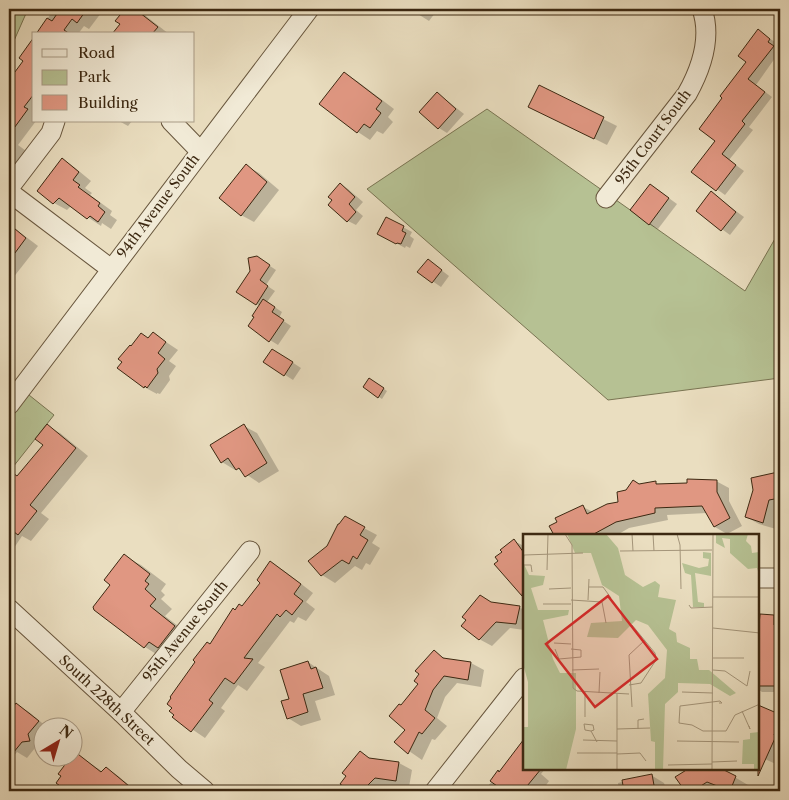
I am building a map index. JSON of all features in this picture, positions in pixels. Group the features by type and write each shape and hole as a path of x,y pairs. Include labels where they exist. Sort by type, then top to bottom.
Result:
{"street":[{"name":"94th Avenue South","path":"9,405 309,9"},
{"name":"95th Court South","path":"606,198 691,87 703,60 705,40 703,12"},
{"path":"55,122 51,133 9,188 12,195 111,269"},
{"path":"172,122 200,151"},
{"name":"95th Avenue South","path":"121,712 250,551"},
{"path":"759,578 780,578"},
{"name":"South 228th Street","path":"11,617 121,712 179,769 205,791"},
{"path":"435,791 523,679"}],"green space":[{"path":"9,9 28,9 9,52"},
{"path":"487,109 745,291 780,230 780,378 608,400 367,189"},
{"path":"9,379 54,415 9,472"}],"building":[{"path":"56,9 87,9 77,23 72,19 64,30 67,32 37,32 47,18 52,21 59,11"},
{"path":"125,9 135,9 158,27 154,32 114,32 120,24 115,21"},
{"path":"758,29 770,39 768,42 774,46 748,79 765,92 742,121 745,124 722,154 736,165 716,191 691,172 715,141 699,129 722,98 720,96 746,62 738,56"},
{"path":"32,40 32,97 24,107 28,109 9,135 9,80 23,61 19,58"},
{"path":"344,72 382,101 376,109 381,113 370,128 364,124 357,133 319,104"},
{"path":"539,85 604,117 594,139 528,107"},
{"path":"437,92 456,109 438,129 419,112"},
{"path":"62,158 79,172 73,180 80,185 78,187 100,203 98,206 105,212 98,222 90,216 87,219 59,198 53,204 37,191"},
{"path":"246,164 267,182 241,216 219,198"},
{"path":"340,183 355,197 349,204 356,212 347,222 328,205 332,200 328,197"},
{"path":"650,184 669,198 649,225 630,210"},
{"path":"711,191 736,212 721,231 696,211"},
{"path":"386,217 404,226 402,231 406,233 401,244 396,244 377,234"},
{"path":"9,224 26,238 9,261"},
{"path":"257,256 270,265 260,280 268,286 256,305 236,292 250,271 248,258"},
{"path":"428,259 442,270 432,283 417,272"},
{"path":"263,299 275,307 272,312 284,320 269,342 248,326"},
{"path":"153,332 166,342 158,353 165,359 157,369 158,373 147,388 145,386 144,388 117,368 122,362 118,359 141,333 148,338"},
{"path":"272,349 293,362 284,376 263,362"},
{"path":"369,378 384,388 378,398 363,387"},
{"path":"47,424 76,448 30,505 37,511 18,535 9,528 9,470 17,476 43,445 35,439"},
{"path":"244,424 267,463 245,477 239,468 236,470 228,458 221,463 210,445"},
{"path":"778,472 778,475 780,474 780,498 769,500 763,523 745,517 753,490 751,478"},
{"path":"687,479 717,480 717,492 730,518 714,527 702,506 655,508 655,513 616,522 594,534 553,534 549,526 557,522 555,518 583,505 587,514 607,504 618,502 617,492 626,490 633,480 639,484 656,481 656,484 687,483"},
{"path":"345,516 365,527 360,535 368,540 357,559 353,556 349,564 342,560 321,576 308,561 327,546 338,524"},
{"path":"514,539 523,552 522,596 494,564 498,561 495,557 502,552 500,550"},
{"path":"124,554 150,574 145,581 149,584 145,589 156,599 150,606 175,626 158,648 149,642 144,648 94,610 93,607 110,585 104,580"},
{"path":"270,561 301,584 294,594 303,601 292,615 286,610 280,617 277,614 244,658 253,659 234,684 225,678 209,700 213,703 191,732 172,717 174,715 169,711 172,708 167,704 170,697 195,662 193,660 207,642 210,644 233,608 235,610 239,604 242,606 260,583 257,580"},
{"path":"480,595 491,602 520,606 516,624 496,622 479,640 461,626 466,620 462,617"},
{"path":"760,614 774,615 774,625 778,625 779,686 759,686"},
{"path":"434,650 443,658 471,662 468,680 444,676 433,690 425,710 435,718 422,734 419,732 408,754 394,742 405,730 389,716 399,704 401,705 418,684 414,681 419,674 415,671"},
{"path":"308,661 311,669 316,667 323,688 303,694 308,712 287,719 281,701 289,699 280,670"},
{"path":"16,703 35,718 32,718 32,729 28,734 30,741 22,742 9,758 9,713"},
{"path":"759,705 779,714 776,722 779,724 774,735 776,736 758,776"},
{"path":"523,740 523,770 540,770 523,791 504,791 490,781 498,770 499,772"},
{"path":"360,751 369,758 399,762 396,781 375,778 362,791 350,791 340,784 346,776 342,773"},
{"path":"82,757 101,772 106,767 135,791 67,791 56,783 61,776 58,774 62,768 82,768"},
{"path":"686,770 724,770 736,776 730,791 707,782 693,791 685,791 675,777"},
{"path":"652,774 655,791 624,791 622,780"}]}
